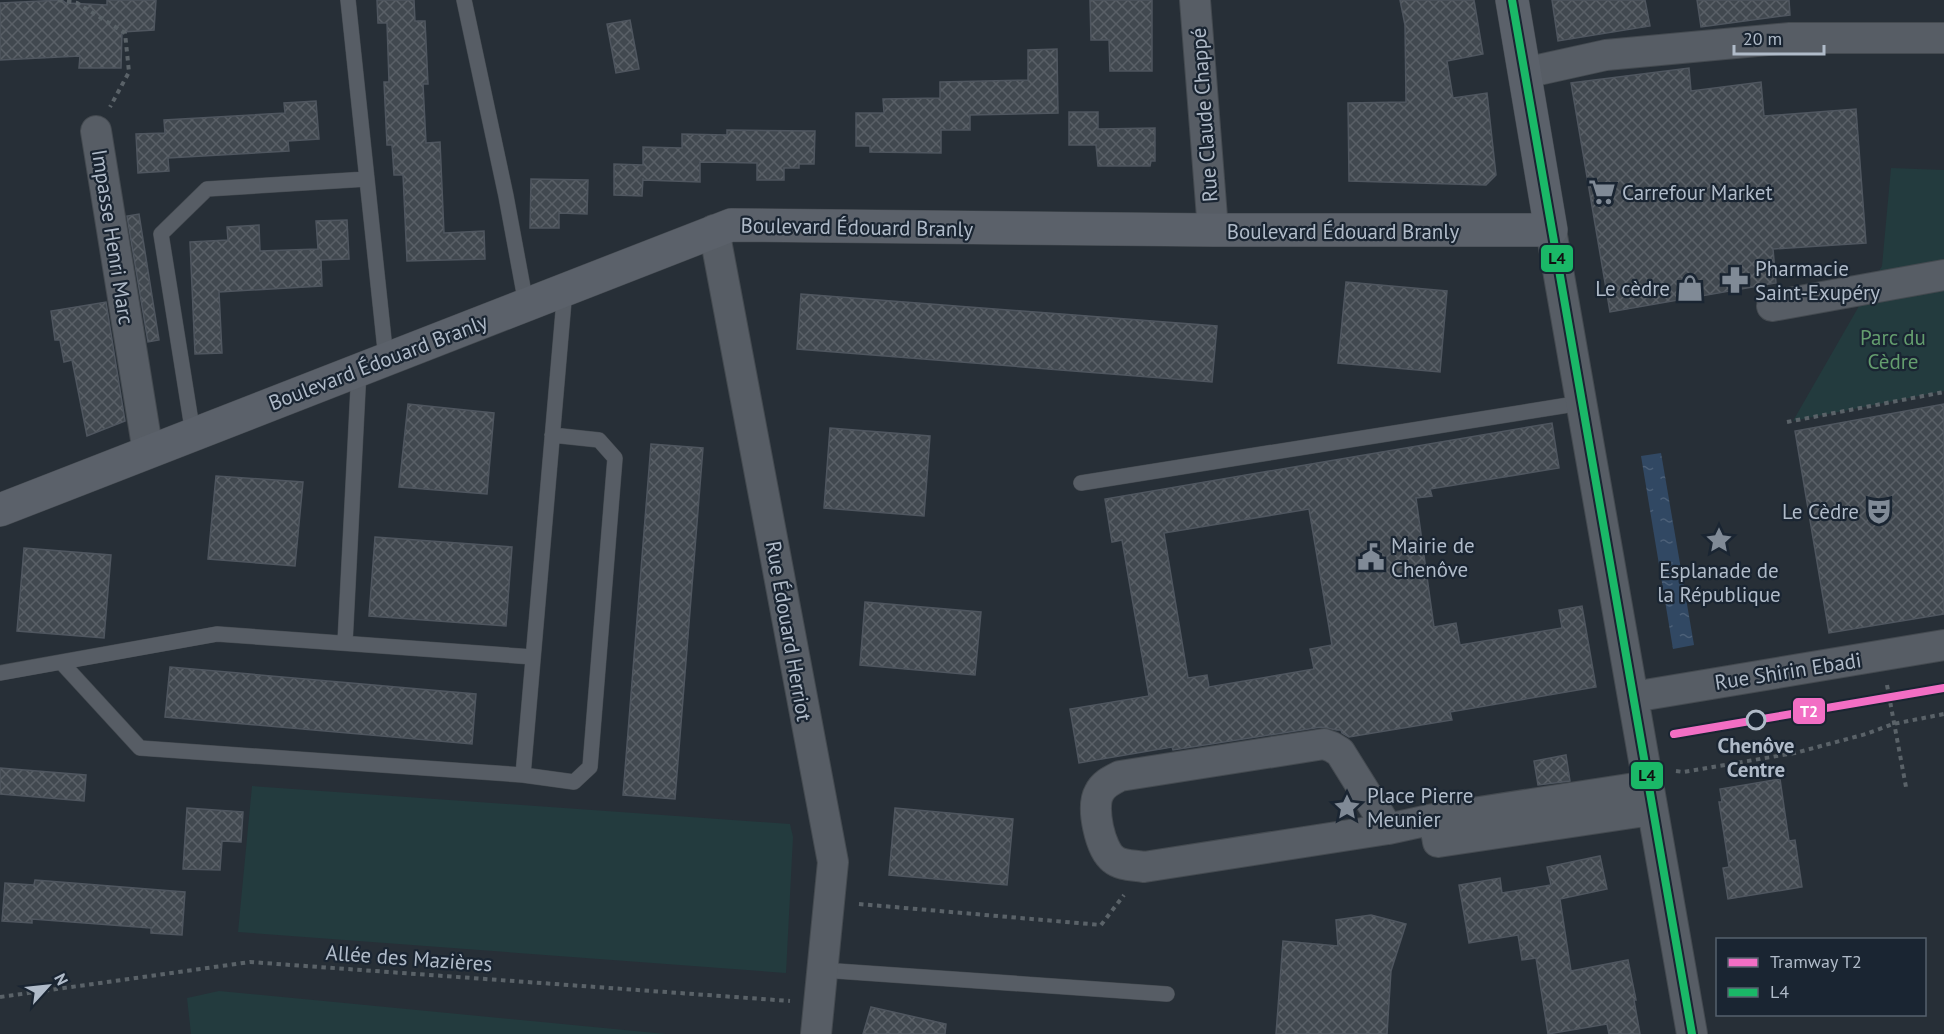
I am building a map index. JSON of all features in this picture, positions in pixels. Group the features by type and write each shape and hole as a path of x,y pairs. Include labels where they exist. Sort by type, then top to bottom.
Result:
{"street":[{"name":"Rue Claude Chappé","path":"1195,0 1213,230"},
{"path":"1512,0 1692,1034"},
{"path":"1525,73 1606,55 1790,38 1944,38"},
{"name":"Impasse Henri Marc","path":"96,130 148,452"},
{"name":"Boulevard Édouard Branly","path":"0,510 731,225 1213,230 1551,230"},
{"name":"Rue Édouard Herriot","path":"714,230 832,862 816,1034"},
{"path":"1772,306 1944,275"},
{"name":"Rue Shirin Ebadi","path":"1633,697 1944,645"},
{"path":"1388,829 1340,752 1324,744 1120,776 1104,786 1096,801 1101,841 1113,860 1144,867 1388,829 1434,819 1438,842 1648,787"}],"lane":[{"path":"345,643 373,364 368,179 348,0"},
{"path":"464,0 506,196 526,304"},
{"path":"193,435 161,234 207,189 368,179"},
{"path":"523,775 565,289"},
{"path":"1081,483 1581,403"},
{"path":"61,662 140,748 523,775 574,782 590,767 615,458 599,440 552,435"},
{"path":"0,673 217,634 533,657"},
{"path":"822,970 1167,994"}],"path":[{"name":"Impasse Henri Marc","path":"58,0 77,3 125,33 129,72 96,130"},
{"path":"1787,422 1944,392"},
{"path":"1882,655 1906,787"},
{"path":"1648,787 1683,772 1795,753 1866,734 1893,724 1944,714"},
{"path":"829,902 1101,925 1144,867"},
{"name":"Allée des Mazières","path":"0,996 250,962 819,1003"}],"green space":[{"name":"Parc du Cèdre","path":"1891,168 1944,170 1944,391 1793,421 1882,266"},
{"path":"252,786 790,824 793,837 786,973 238,932"},
{"path":"219,991 666,1034 191,1034 187,998"}],"water":[{"path":"1661,453 1694,645 1673,649 1641,456"}],"building":[{"path":"62,0 66,3 107,5 107,0 156,0 154,30 122,32 121,68 79,68 80,56 0,60 0,3"},
{"path":"377,0 414,0 415,21 425,21 428,84 423,84 426,143 440,142 444,233 484,231 485,259 407,261 403,175 394,175 392,145 387,145 384,82 389,82 387,23 378,23"},
{"path":"1090,0 1152,0 1152,71 1110,71 1109,40 1091,40"},
{"path":"1400,0 1474,0 1483,54 1447,61 1453,98 1487,93 1496,175 1486,185 1349,181 1348,103 1406,102 1405,25"},
{"path":"1552,0 1645,0 1650,26 1558,41"},
{"path":"1697,0 1789,0 1790,15 1701,27"},
{"path":"630,20 639,69 616,73 607,24"},
{"path":"1057,49 1058,113 970,115 970,130 941,130 941,153 870,152 870,146 856,146 856,113 884,113 883,99 940,98 940,82 1028,80 1028,50"},
{"path":"1689,68 1691,91 1761,82 1764,116 1856,109 1866,243 1773,249 1776,283 1610,312 1571,83"},
{"path":"316,101 319,139 288,141 289,151 168,158 169,171 138,173 136,134 165,133 164,120 285,113 284,103"},
{"path":"1069,112 1098,112 1098,129 1155,128 1155,161 1151,161 1150,166 1098,166 1096,145 1069,145"},
{"path":"727,130 815,131 814,164 799,164 799,168 784,168 784,180 757,180 757,163 700,162 700,182 643,180 643,178 642,196 614,195 614,164 643,165 643,147 682,148 682,134 727,135"},
{"path":"531,179 588,180 587,214 559,213 559,228 530,228"},
{"path":"139,214 159,340 148,342 127,216"},
{"path":"347,220 349,259 321,260 322,286 219,292 222,353 195,354 190,242 228,240 227,227 259,225 260,251 318,249 316,221"},
{"path":"1346,282 1447,291 1440,372 1338,363"},
{"path":"801,294 1217,326 1212,382 797,349"},
{"path":"106,302 125,421 87,436 72,360 64,362 60,340 55,340 51,311"},
{"path":"408,404 494,413 487,494 399,487"},
{"name":"Le Cèdre","path":"1944,404 1944,614 1829,633 1795,431"},
{"path":"1552,423 1559,468 1430,489 1432,496 1416,498 1434,627 1456,623 1460,645 1562,628 1559,610 1582,606 1596,687 1450,712 1452,720 1349,737 1341,730 1321,727 1173,750 1172,747 1079,763 1070,709 1149,696 1122,540 1112,542 1105,499","holes":["1309,509 1332,645 1310,649 1314,669 1209,687 1207,675 1188,678 1164,533"]},
{"path":"830,428 930,436 924,516 824,508"},
{"path":"651,444 703,448 675,799 623,795"},
{"path":"216,476 303,482 295,566 208,559"},
{"path":"375,537 512,547 506,626 369,616"},
{"path":"24,548 111,555 104,638 17,631"},
{"path":"865,602 981,612 975,675 860,665"},
{"path":"170,667 476,694 472,744 165,717"},
{"path":"1566,755 1570,781 1538,785 1534,761"},
{"path":"0,768 86,775 84,801 0,794"},
{"path":"1780,779 1789,841 1795,840 1802,887 1728,899 1723,868 1729,867 1719,802 1722,802 1720,789"},
{"path":"187,808 243,812 241,842 222,841 220,870 183,869"},
{"path":"895,808 1013,819 1007,885 889,875"},
{"path":"1600,856 1607,889 1560,899 1571,971 1628,960 1640,1034 1609,1034 1607,1024 1548,1034 1536,958 1522,960 1518,935 1469,943 1459,885 1500,878 1502,893 1551,885 1547,867"},
{"path":"35,880 185,892 182,935 151,933 151,928 32,919 32,923 2,921 5,883 34,885"},
{"path":"1371,915 1406,924 1391,971 1387,1034 1276,1034 1283,941 1338,946 1336,920"},
{"path":"871,1007 946,1024 945,1034 863,1034"}],"tram line":[{"name":"T2","path":"1674,734 1944,688"}],"transit line":[{"name":"L4","path":"1512,0 1692,1034"}],"place":[{"name":"Carrefour Market","path":"1602,192"},
{"name":"Pharmacie Saint-Exupéry","path":"1735,280"},
{"name":"Le cèdre","path":"1690,288"},
{"name":"Le Cèdre","path":"1879,511"},
{"name":"Esplanade de la République","path":"1719,540"},
{"name":"Mairie de Chenôve","path":"1371,557"},
{"name":"Chenôve Centre","path":"1756,720"},
{"name":"Place Pierre Meunier","path":"1347,807"}]}
